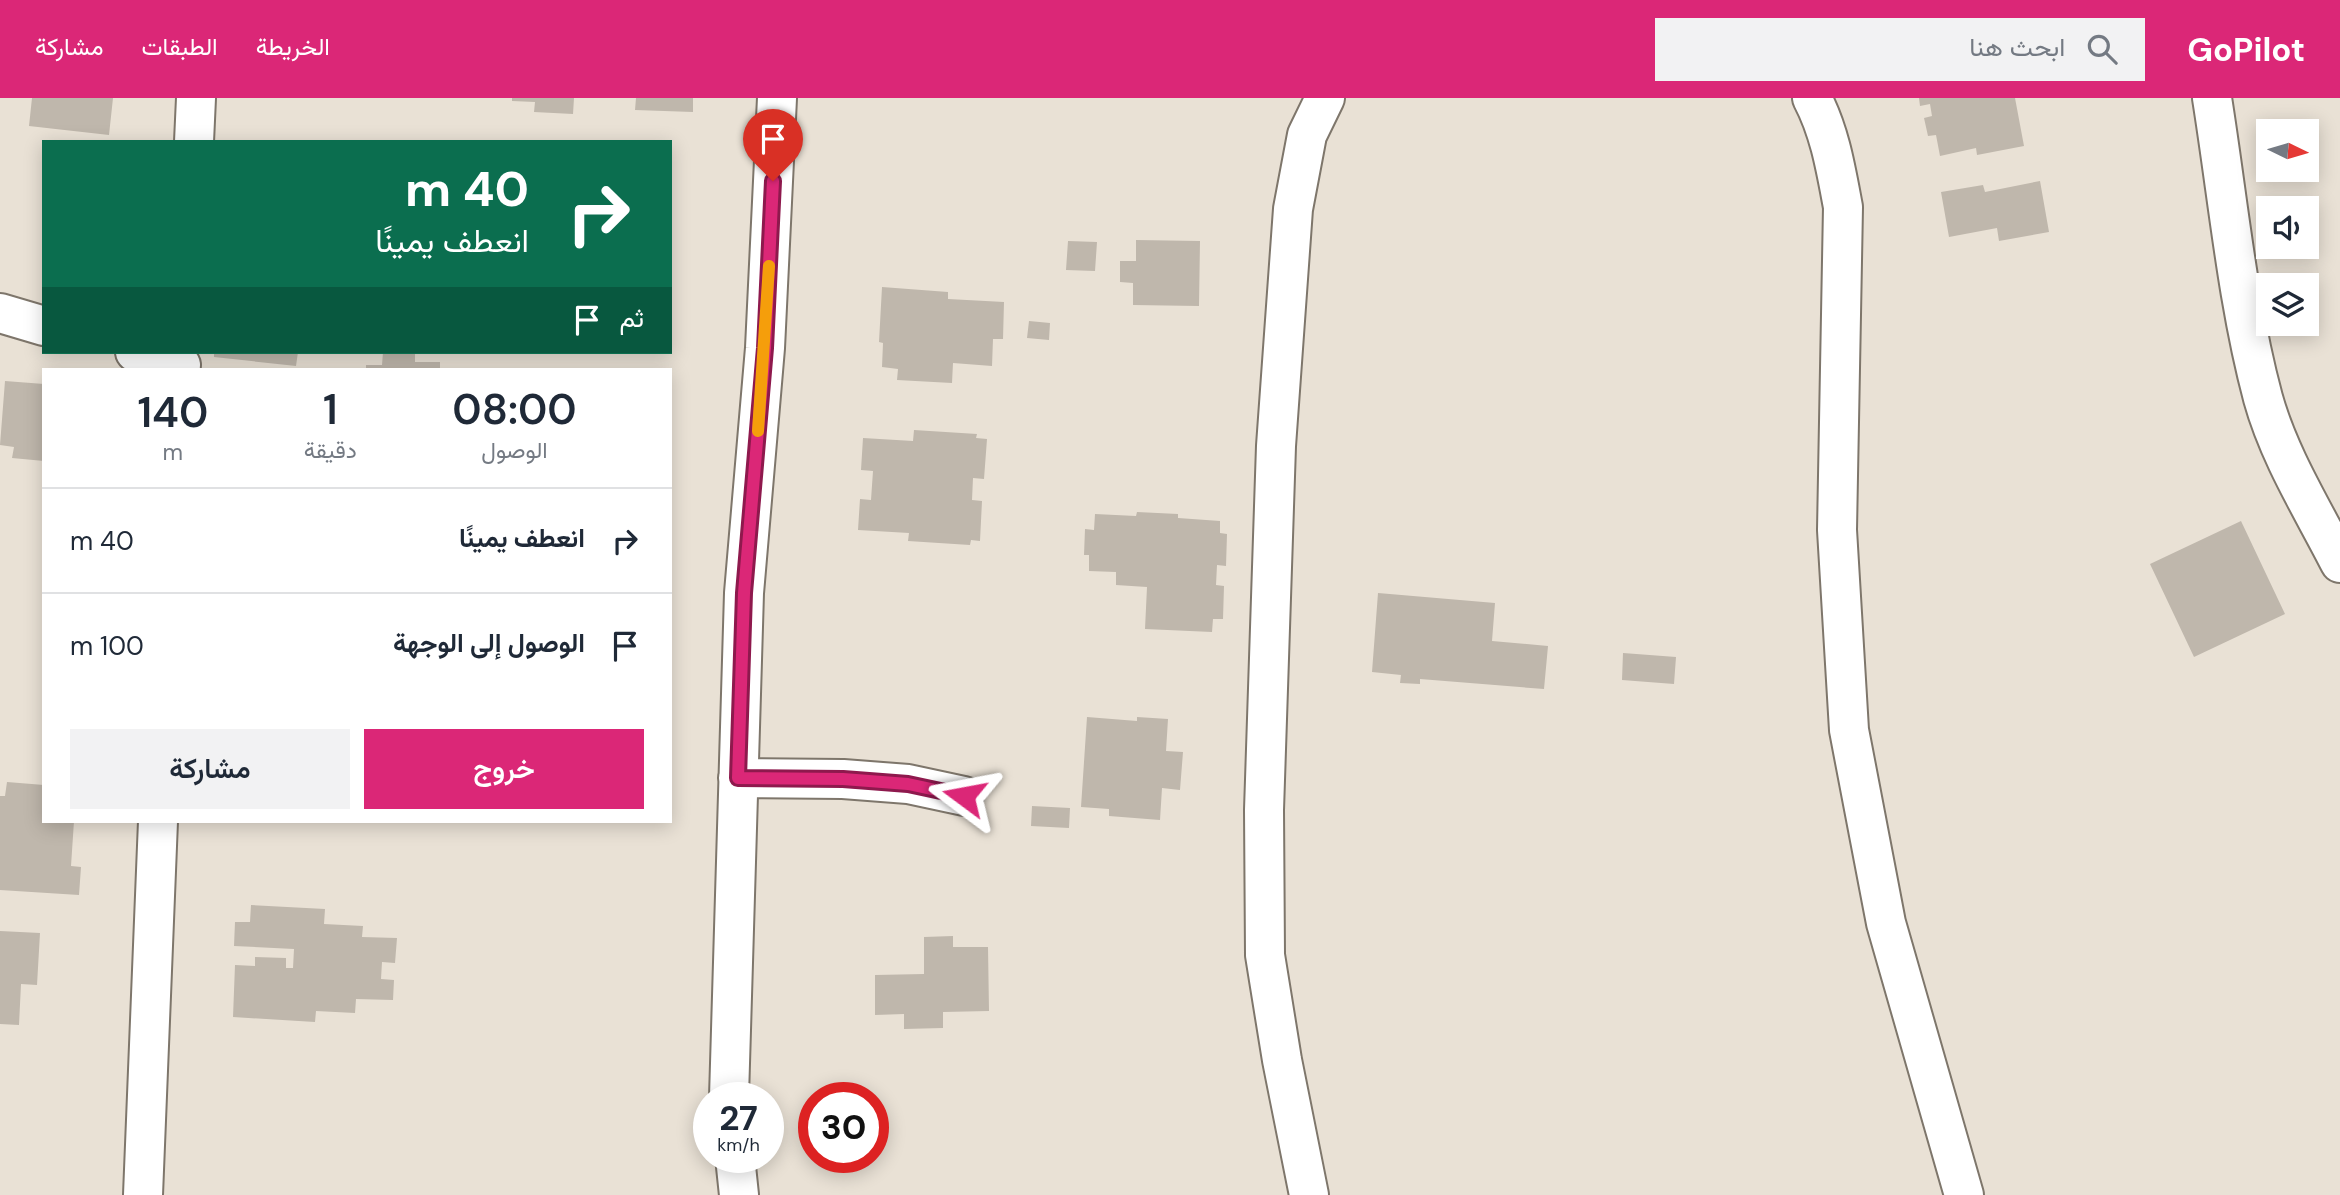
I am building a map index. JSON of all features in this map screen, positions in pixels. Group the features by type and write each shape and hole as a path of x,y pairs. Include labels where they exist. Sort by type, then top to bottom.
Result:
{"street":[{"path":"194,140 196,98"},
{"path":"729,1082 744,593 765,348 777,98"},
{"path":"1309,1195 1282,1060 1265,955 1264,810 1276,446 1293,208 1307,135 1325,98"},
{"path":"1812,98 1820,113 1833,156 1843,207 1837,530 1849,730 1886,923 1964,1195"},
{"path":"2212,98 2243,300 2264,400 2289,464 2340,563"},
{"path":"0,313 42,325"},
{"path":"144,354 181,362"},
{"path":"738,778 843,779 908,784 964,796"},
{"path":"143,1195 158,823"},
{"path":"737,1173 739,1195"}],"building":[{"path":"32,98 113,98 109,135 29,126"},
{"path":"512,98 574,98 573,114 534,112 535,102 512,101"},
{"path":"636,98 693,98 693,112 635,110"},
{"path":"1919,98 2015,98 2024,146 1977,155 1976,148 1940,156 1936,135 1928,136 1924,118 1932,116 1930,104 1920,106"},
{"path":"2040,181 2049,232 1999,241 1997,228 1949,237 1941,192 1983,185 1985,192"},
{"path":"1136,240 1200,241 1199,306 1133,305 1133,283 1120,282 1120,261 1136,261"},
{"path":"1068,241 1097,242 1095,271 1066,270"},
{"path":"882,287 948,292 948,299 1004,302 1003,339 993,339 992,366 953,363 952,383 897,380 898,369 882,367 883,343 879,342"},
{"path":"1029,321 1050,323 1049,340 1027,338"},
{"path":"214,354 298,354 296,366 214,357"},
{"path":"383,354 415,354 415,362 440,362 440,368 366,368 366,365 382,365"},
{"path":"5,381 42,384 42,461 12,458 14,447 0,445"},
{"path":"914,430 977,434 976,438 987,439 984,479 973,478 972,500 982,501 980,541 971,540 970,545 908,541 909,533 858,530 860,499 871,500 873,471 861,470 863,438 913,441"},
{"path":"1137,512 1178,514 1178,518 1220,521 1220,533 1227,534 1226,566 1217,565 1216,585 1224,586 1223,619 1213,619 1212,632 1145,629 1147,587 1116,585 1116,572 1089,571 1089,555 1084,555 1085,529 1094,530 1095,514 1136,516"},
{"path":"2241,521 2285,614 2194,657 2150,564"},
{"path":"1378,593 1495,603 1492,641 1548,646 1544,689 1420,679 1420,684 1400,683 1401,675 1372,672"},
{"path":"1623,653 1676,657 1674,684 1622,680"},
{"path":"1087,717 1137,721 1137,717 1168,719 1166,751 1183,752 1180,790 1162,788 1160,820 1109,816 1109,809 1081,807"},
{"path":"7,782 42,785 42,823 74,823 71,866 81,867 79,895 0,890 0,796 5,796"},
{"path":"1032,806 1070,808 1069,828 1031,826"},
{"path":"251,905 325,909 324,924 363,926 362,937 397,938 395,963 382,962 381,979 394,980 393,1000 356,999 355,1013 316,1011 315,1022 233,1017 235,965 255,966 255,957 286,958 286,968 293,968 294,949 234,946 235,922 250,922"},
{"path":"0,931 40,933 37,985 21,984 19,1025 0,1024"},
{"path":"953,936 953,947 988,947 989,1011 943,1012 943,1028 904,1029 904,1014 875,1015 875,975 924,974 924,937"}],"slow traffic":[{"path":"758,431 769,266"}],"route":[{"path":"773,181 765,348 744,593 738,778 843,779 908,784 964,796"}]}
